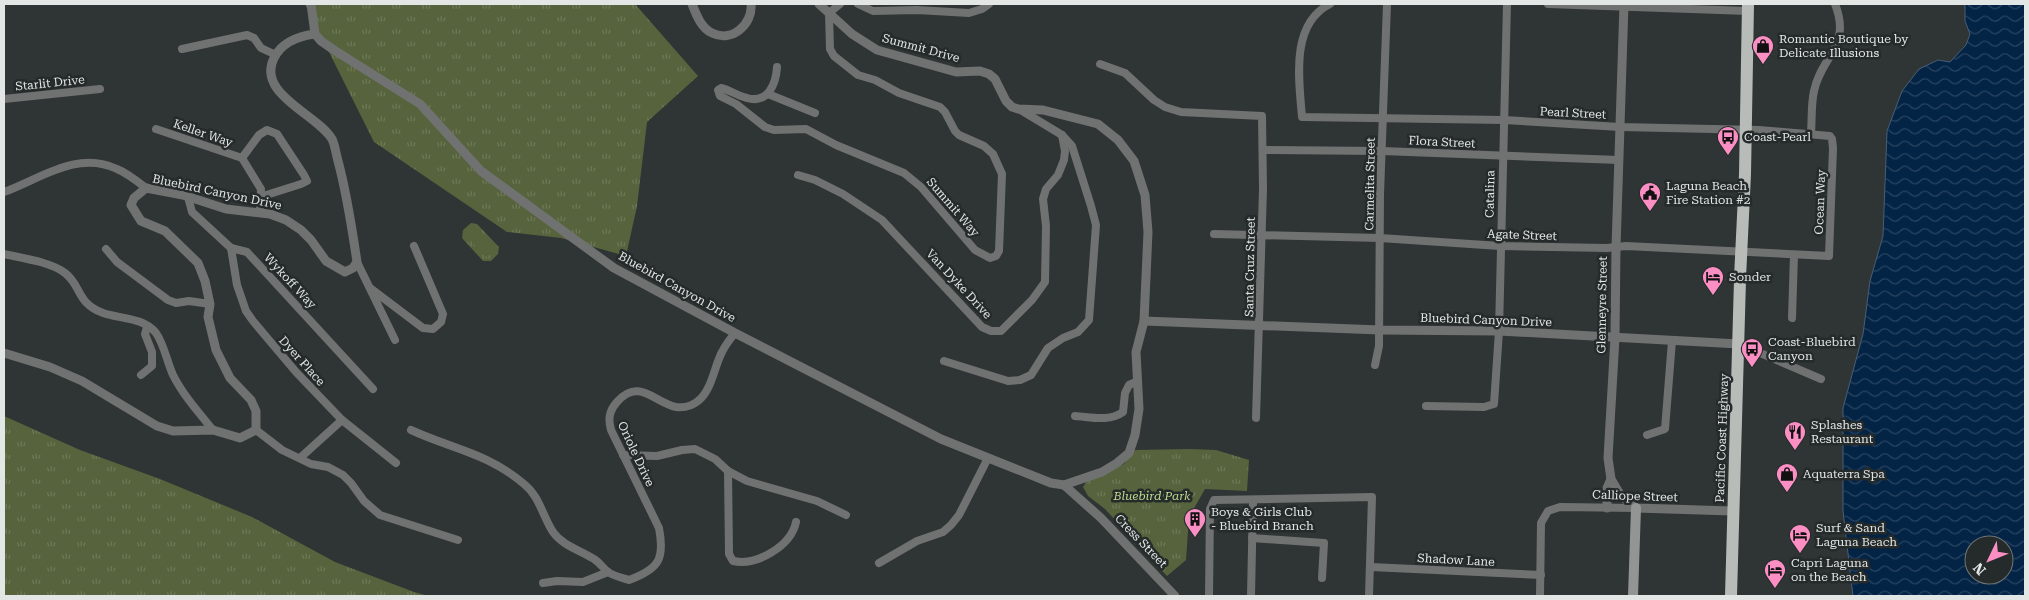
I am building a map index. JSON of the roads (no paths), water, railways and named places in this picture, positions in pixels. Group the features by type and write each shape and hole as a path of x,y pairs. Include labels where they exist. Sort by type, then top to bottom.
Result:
{"highway":[{"name":"Pacific Coast Highway","path":"1731,596 1740,279 1746,174 1745,130 1748,7"}],"main road":[{"path":"1633,596 1636,508"}],"street":[{"path":"311,4 315,34 290,41 276,55 271,65 272,76 277,90 320,124 332,140 345,187 357,262 395,340"},
{"path":"692,4 703,26 711,33 720,36 730,35 738,31 748,22 752,11 752,4"},
{"name":"Summit Drive","path":"820,4 852,34 877,50 950,70 980,71 989,74 995,79 1006,101 1018,109"},
{"path":"829,13 840,4"},
{"path":"858,4 873,11 917,10 968,13 989,4"},
{"name":"Pearl Street","path":"1330,4 1312,17 1303,33 1300,56 1302,117 1504,120 1620,127 1745,130 1830,136 1833,148"},
{"name":"Carmelita Street","path":"1375,365 1380,330 1382,117 1387,4"},
{"name":"Catalina","path":"1426,406 1484,408 1494,404 1499,332 1507,4"},
{"path":"1548,4 1748,7"},
{"path":"1812,134 1814,91 1822,72 1835,50 1839,35 1841,22 1835,4"},
{"name":"Glenneyre Street","path":"1624,5 1615,338 1608,458 1611,479 1621,496 1636,508"},
{"name":"Summit Way","path":"768,94 759,99 748,99 721,88 718,90 720,96 736,104 765,127 774,130 806,129 836,145 904,173 921,187 975,250 990,258 996,256 999,251 1002,174 993,154 984,146 959,135 940,107 899,93 875,80 858,75 834,56 830,49 829,13"},
{"name":"Bluebird Canyon Drive","path":"315,34 334,50 420,104 465,155 500,186 614,268 735,333 941,439 1051,483 1064,485"},
{"path":"182,49 247,35 254,38 261,48 276,55"},
{"name":"Santa Cruz Street","path":"1100,64 1125,73 1154,100 1165,107 1181,112 1262,116 1260,325 1256,418"},
{"path":"777,67 776,79 768,94 815,113"},
{"name":"Starlit Drive","path":"4,99 100,89"},
{"path":"944,361 1008,381 1020,380 1031,375 1048,348 1063,338 1078,332 1089,320 1096,225 1092,206 1072,146 1062,135 1018,109"},
{"path":"1018,109 1043,110 1098,124 1118,140 1134,162 1145,195 1148,232 1144,322 1136,352 1139,409 1135,435 1129,453 1117,464 1102,472 1064,485"},
{"name":"Keller Way","path":"156,129 242,158 261,189 260,213"},
{"path":"242,158 260,135 267,130 277,134 306,181 260,197"},
{"name":"Van Dyke Drive","path":"798,174 843,194 882,220 982,327 991,331 1001,331 1032,300 1045,282 1046,226 1043,198 1046,189 1058,175 1064,160 1065,150 1062,135"},
{"name":"Ocean Way","path":"1829,256 1833,148"},
{"name":"Flora Street","path":"1263,150 1382,151 1619,160"},
{"path":"4,192 59,168 88,162 117,168 146,188"},
{"name":"Bluebird Canyon Drive","path":"256,430 256,411 251,400 230,378 216,350 208,317 210,304 205,281 198,263 165,231 141,220 130,205 134,198 146,188 226,209 260,213 286,220 301,230 326,260 345,272 353,268 357,262"},
{"name":"Wykoff Way","path":"188,198 192,212 231,248 247,252 373,388"},
{"name":"Agate Street","path":"1214,234 1380,238 1500,246 1616,247 1829,256"},
{"path":"370,288 423,328 433,329 441,322 443,314 414,246"},
{"name":"Dyer Place","path":"231,248 237,285 246,311 296,372 342,420 396,463"},
{"path":"106,249 117,262 168,300 176,303 189,301 210,304"},
{"path":"4,254 54,267 71,278 83,300 90,307 103,313 137,321 156,332 173,376 213,430"},
{"path":"1792,318 1794,255"},
{"name":"Bluebird Canyon Drive","path":"1144,322 1499,332 1739,344 1821,379"},
{"path":"141,375 152,366 152,352 145,334 148,327"},
{"name":"Oriole Drive","path":"608,572 629,580 646,574 656,566 661,556 662,541 659,528 611,430 608,419 613,407 619,399 629,393 646,392 667,404 678,407 689,406 699,400 706,391 722,352 735,333"},
{"path":"1648,436 1665,429 1672,341"},
{"path":"4,353 50,367 82,381 157,426 173,431 213,430 240,438 256,430 282,450 311,464 328,467 343,475 364,501 380,516 458,540"},
{"path":"1076,416 1109,419 1117,416 1123,412 1125,393 1129,384 1138,381"},
{"path":"300,458 342,420"},
{"path":"411,430 433,441 474,453 494,462 512,474 536,497 554,533 568,547 597,560 608,572 583,582 557,581 543,583"},
{"path":"623,455 657,456 694,449 715,459 728,471 747,481 817,501 846,515"},
{"path":"879,563 916,541 943,532 951,525 988,458"},
{"path":"728,471 729,554 733,561 742,563 777,549 794,532 796,522"},
{"path":"1608,508 1607,488 1611,479"},
{"name":"Cress Street","path":"1064,485 1101,518 1175,596"},
{"path":"1208,596 1210,510 1213,502 1217,499 1372,497 1369,596"},
{"path":"1251,596 1253,500"},
{"name":"Calliope Street","path":"1541,575 1542,519 1548,512 1557,508 1732,511"},
{"path":"1252,538 1324,542 1322,578"},
{"name":"Shadow Lane","path":"1371,567 1541,575"},
{"path":"1540,596 1541,575"}],"water":[{"path":"1965,4 2025,4 2025,596 1853,596 1843,511 1843,408 1863,334 1870,281 1883,236 1887,131 1902,91 1919,69 1938,60 1950,62 1966,45 1970,34 1965,21"}],"place":[{"name":"Romantic Boutique by Delicate Illusions","path":"1763,65"},
{"name":"Coast-Pearl","path":"1728,156"},
{"name":"Laguna Beach Fire Station #2","path":"1650,212"},
{"name":"Sonder","path":"1713,296"},
{"name":"Coast-Bluebird Canyon","path":"1752,368"},
{"name":"Splashes Restaurant","path":"1795,451"},
{"name":"Aquaterra Spa","path":"1787,493"},
{"name":"Boys & Girls Club - Bluebird Branch","path":"1195,538"},
{"name":"Surf & Sand Laguna Beach","path":"1800,554"},
{"name":"Capri Laguna on the Beach","path":"1775,589"}],"park label":[{"name":"Bluebird Park","path":"1152,496"}]}
